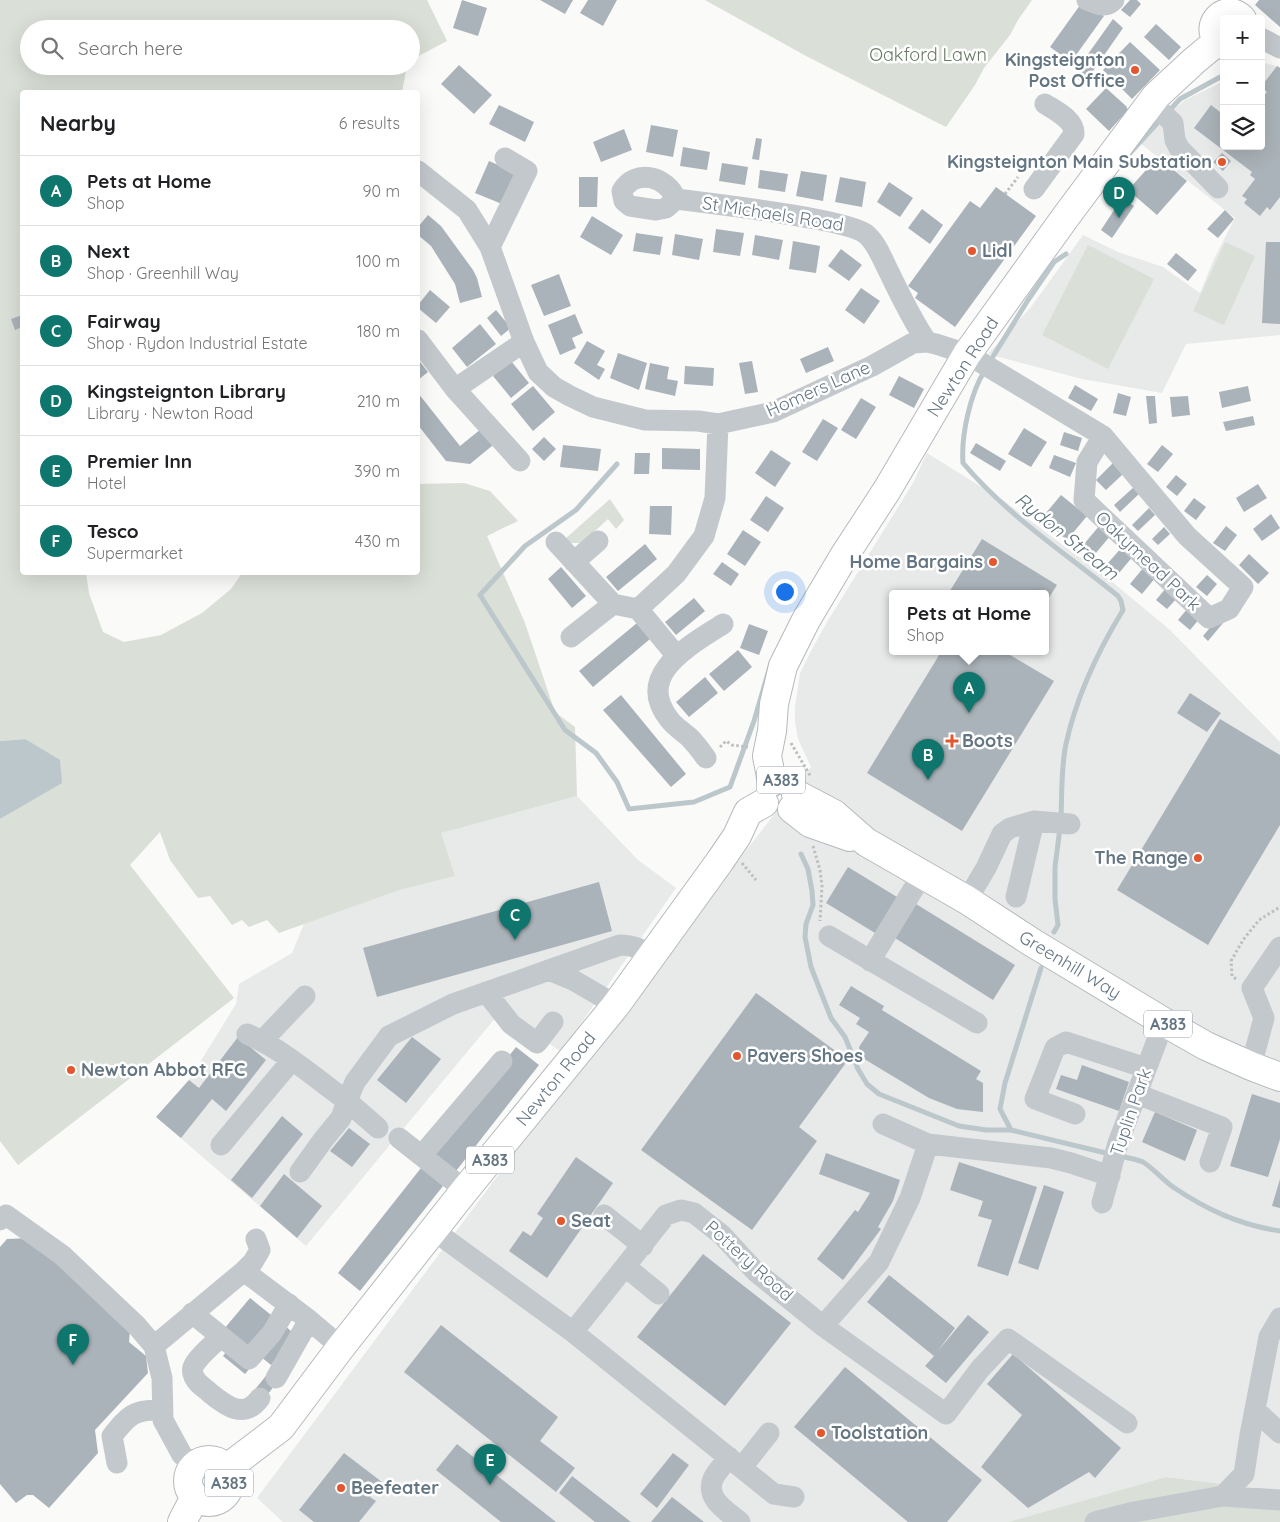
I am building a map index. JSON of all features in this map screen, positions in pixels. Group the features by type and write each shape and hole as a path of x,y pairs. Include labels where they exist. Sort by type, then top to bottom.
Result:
{"main road":[{"path":"1220,16 1215,21 1213,32 1220,42"},
{"name":"Newton Road","path":"226,1469 281,1427 341,1346 433,1230 616,1005 737,836 759,831 785,795 781,734 774,704 778,685 793,644 844,556 1067,215 1162,112 1194,60 1220,44"},
{"name":"Greenhill Way","path":"785,795 810,823 866,842 967,900 1033,943 1206,1046 1280,1077"},
{"name":"A383","path":"205,1460 212,1460 226,1469 230,1480 229,1487 220,1498 208,1502 195,1497 188,1486 189,1473 195,1465 205,1460"},
{"name":"A383","path":"182,1522 195,1497"}],"street":[{"path":"1087,0 1098,5 1110,4 1114,0"},
{"path":"1265,40 1280,48"},
{"path":"1026,183 1074,134 1075,128 1072,123 1045,104"},
{"path":"1162,112 1179,148 1218,188"},
{"path":"490,247 527,171 505,158"},
{"name":"Homers Lane","path":"420,173 467,210 490,247 524,342 538,372 554,386 593,407 645,420 698,421 718,424 774,412 872,366 913,343 926,342"},
{"name":"St Michaels Road","path":"676,199 850,226 865,233 875,244 913,321 926,342"},
{"path":"455,389 524,342"},
{"path":"926,342 974,358"},
{"path":"420,343 455,389 520,461"},
{"name":"Oakymead Park","path":"974,358 1103,436 1187,536 1242,587 1229,609 1209,618 1084,500 1087,462 1103,436"},
{"path":"638,608 676,574 704,536 714,498 718,424"},
{"path":"574,562 598,541"},
{"path":"556,542 613,604 638,608 676,655"},
{"path":"570,637 613,604"},
{"path":"706,758 691,739 669,720 658,700 657,686 676,655 723,624"},
{"path":"967,900 986,868 1002,834 1017,825 1052,823 1016,897"},
{"path":"870,961 923,876"},
{"path":"829,936 977,1023"},
{"path":"300,1172 322,1140 341,1118 355,1082 389,1036 453,1004 620,945 641,948 652,956"},
{"path":"1250,1066 1264,1018 1252,988 1280,947"},
{"path":"549,970 573,980 616,1005"},
{"path":"486,992 511,1024 536,1043 553,1022"},
{"path":"305,996 255,1038 292,1060 347,1101 378,1128"},
{"name":"Tuplin Park","path":"1102,1204 1118,1143 1164,1022"},
{"path":"1074,1114 1035,1099 1055,1048 1066,1042 1146,1068"},
{"path":"221,1145 292,1060"},
{"path":"422,1155 502,1061"},
{"path":"1137,1094 1222,1127 1210,1162"},
{"path":"883,1124 928,1144 1051,1158 1110,1176"},
{"path":"399,1138 465,1190"},
{"path":"928,1144 910,1198 880,1262 823,1326 946,1414 980,1369 1008,1339 1127,1423"},
{"name":"Pottery Road","path":"573,1332 666,1215 680,1210 694,1212 722,1235 755,1271 823,1326"},
{"path":"0,1220 6,1215 62,1255 137,1326 154,1346 162,1378 163,1420 182,1455 195,1465"},
{"path":"604,1215 642,1246"},
{"path":"433,1230 573,1332 735,1462 784,1495"},
{"path":"154,1346 253,1262 260,1250 256,1239"},
{"path":"626,1267 659,1294"},
{"path":"244,1270 341,1346"},
{"path":"192,1313 249,1359 272,1332 289,1304"},
{"path":"1223,1496 1244,1474 1255,1410 1274,1356 1269,1337 1280,1318"},
{"path":"276,1378 310,1320"},
{"path":"221,1337 194,1365 192,1372 196,1381 224,1404 234,1409 245,1409 256,1403 260,1398"},
{"path":"116,1463 112,1436 126,1418 146,1409 162,1410"},
{"path":"1255,1410 1280,1433"},
{"path":"740,1522 719,1504 711,1490 713,1478 769,1433"},
{"path":"1095,1522 1134,1512 1223,1496 1280,1500"}],"path":[{"path":"1005,194 1026,183"},
{"path":"781,734 792,745 785,795"},
{"path":"811,840 820,870 822,886 820,925 829,936"},
{"path":"1252,988 1232,976 1231,960 1243,940 1260,920 1280,907"}],"shaded area":[{"path":"1265,63 1280,67 1280,335 1186,344 1162,393 1082,379 988,354 1031,307 1083,235 1118,252 1163,267 1200,293 1213,261 1235,218 1140,143 1160,121 1185,100 1220,83 1220,150 1265,150"},
{"path":"927,453 1004,501 1111,581 1169,629 1280,742 1280,1491 1166,1477 1008,1522 283,1522 257,1498 599,1040 811,767 798,739 795,707 800,673 827,622 913,483"},
{"path":"25,739 60,760 62,783 0,819 0,741"},
{"path":"577,796 638,860 676,888 561,1052 502,1010 306,1246 156,1117 189,1080 236,1004 239,984 292,953 304,924 400,890 455,876 440,833"}],"green space":[{"path":"0,0 427,0 447,41 420,55 420,20 20,20 20,75 405,75 402,90 20,90 20,575 86,575 89,593 103,632 124,642 161,635 202,613 231,589 241,575 420,575 420,484 464,483 490,491 518,521 487,536 525,623 555,712 575,727 577,796 441,833 455,876 400,890 279,933 267,920 249,927 242,920 232,925 210,896 198,898 170,860 160,832 130,865 234,998 18,1165 0,1141 0,819 62,782 25,739 0,741"},
{"name":"Oakford Lawn","path":"705,0 1032,0 1010,35 984,68 975,85 946,127 806,56"},
{"path":"1225,242 1255,256 1224,325 1193,311"},
{"path":"1088,245 1154,279 1108,369 1042,335"},
{"path":"610,499 624,520 616,529 608,519 582,543 571,543 565,539"},
{"path":"1166,1477 1280,1491 1280,1522 1008,1522"}],"building":[{"path":"462,0 487,8 478,36 453,28"},
{"path":"540,0 573,0 565,14"},
{"path":"588,0 617,0 603,26 580,13"},
{"path":"1130,0 1137,0 1141,4 1130,17 1121,10"},
{"path":"1259,0 1280,0 1280,27 1255,5"},
{"path":"1083,1 1104,16 1071,62 1050,47"},
{"path":"1113,19 1123,28 1084,84 1073,75"},
{"path":"1156,24 1181,47 1169,60 1144,37"},
{"path":"1130,42 1160,70 1132,99 1103,70"},
{"path":"459,65 492,95 474,114 441,84"},
{"path":"1277,66 1280,68 1280,197 1270,210 1267,207 1260,216 1244,203 1247,199 1242,196 1255,179 1250,175 1252,172 1223,150 1265,150 1265,94 1267,92 1265,90 1265,82"},
{"path":"1106,88 1128,110 1109,131 1086,109"},
{"path":"499,105 534,122 525,142 489,124"},
{"path":"1211,105 1220,112 1220,148 1194,128"},
{"path":"651,125 678,130 673,157 646,152"},
{"path":"624,129 632,150 601,162 593,142"},
{"path":"756,138 762,139 759,160 752,159"},
{"path":"683,147 710,152 707,170 680,166"},
{"name":"Kingsteignton Main Substation","path":"1222,153 1231,161 1223,171 1213,162"},
{"path":"1158,157 1187,181 1157,215 1128,190"},
{"path":"489,161 516,173 502,204 475,193"},
{"path":"722,163 748,167 745,185 719,181"},
{"path":"760,170 788,174 785,192 758,188"},
{"path":"801,171 827,175 823,201 796,196"},
{"path":"579,177 598,177 597,207 579,207"},
{"path":"840,177 866,182 862,207 835,202"},
{"path":"889,182 913,198 900,217 877,202"},
{"name":"Lidl","path":"996,187 1036,216 955,327 915,298 918,293 908,286 970,201 980,208"},
{"path":"1122,198 1134,206 1112,238 1101,230"},
{"path":"922,209 943,225 930,244 908,228"},
{"path":"1225,210 1234,219 1218,238 1207,229"},
{"path":"428,215 441,226 473,270 482,297 460,303 455,284 431,246 420,237 420,225"},
{"path":"592,216 623,235 611,255 580,237"},
{"path":"716,229 744,233 740,256 713,252"},
{"path":"636,233 663,237 660,255 633,251"},
{"path":"675,234 703,239 699,260 672,255"},
{"path":"755,235 783,240 779,260 752,255"},
{"path":"793,241 820,246 816,273 789,269"},
{"path":"1266,242 1280,242 1280,324 1262,323"},
{"path":"841,249 862,265 849,281 828,266"},
{"path":"1176,253 1197,270 1188,281 1167,264"},
{"path":"559,274 571,306 544,316 531,285"},
{"path":"861,288 880,301 864,324 845,310"},
{"path":"430,290 450,307 436,323 420,310 420,302"},
{"path":"496,310 511,328 501,336 487,318"},
{"path":"575,314 583,333 572,338 576,348 560,355 548,325"},
{"path":"20,316 20,328 15,330 11,319"},
{"path":"480,324 496,344 467,367 452,348"},
{"path":"587,341 605,351 597,365 605,369 599,380 574,363"},
{"path":"828,347 834,361 806,373 800,359"},
{"path":"618,353 647,363 639,390 610,378"},
{"path":"511,361 529,383 511,398 493,376"},
{"path":"752,361 758,392 745,394 739,363"},
{"path":"420,362 428,372 420,378"},
{"path":"650,363 669,367 667,379 678,381 675,396 645,389"},
{"path":"685,366 714,368 713,386 684,384"},
{"path":"899,376 924,389 914,408 889,395"},
{"path":"1075,385 1098,399 1091,411 1068,398"},
{"path":"533,386 555,412 533,431 511,404"},
{"path":"1248,386 1251,401 1222,408 1219,392"},
{"path":"1118,393 1131,397 1126,416 1113,413"},
{"path":"420,396 460,446 486,425 498,441 470,464 446,461 420,428"},
{"path":"1146,396 1155,396 1157,423 1149,424"},
{"path":"1188,396 1190,415 1172,417 1170,397"},
{"path":"861,398 876,407 856,439 841,430"},
{"path":"1253,416 1255,425 1226,431 1223,422"},
{"path":"823,419 838,428 817,461 802,452"},
{"path":"1024,428 1047,442 1031,467 1008,454"},
{"path":"1064,432 1082,438 1078,451 1060,445"},
{"path":"544,437 556,449 544,461 532,449"},
{"path":"976,443 1006,461 1000,471 970,453"},
{"path":"563,445 601,449 598,471 560,467"},
{"path":"1162,445 1173,454 1158,472 1147,464"},
{"path":"662,448 700,449 700,470 662,469"},
{"path":"771,450 791,463 775,487 755,473"},
{"path":"635,453 650,453 649,474 634,474"},
{"path":"1054,455 1076,463 1070,477 1049,468"},
{"path":"1113,463 1123,474 1106,490 1096,480"},
{"path":"1176,475 1187,484 1177,496 1166,487"},
{"path":"1258,484 1267,498 1244,512 1236,498"},
{"path":"1134,487 1140,493 1120,512 1114,505"},
{"path":"1061,495 1087,516 1067,540 1041,519"},
{"path":"766,496 784,508 768,532 750,520"},
{"path":"1194,498 1206,507 1196,520 1184,511"},
{"path":"650,506 672,506 671,535 649,534"},
{"path":"1149,508 1155,515 1138,531 1132,525"},
{"path":"1271,514 1280,528 1262,541 1253,529"},
{"path":"1100,525 1111,535 1095,554 1084,544"},
{"path":"1226,526 1237,535 1225,551 1213,543"},
{"path":"1164,527 1170,534 1158,545 1152,539"},
{"path":"743,530 761,542 745,566 727,554"},
{"name":"Home Bargains","path":"982,539 1057,585 1049,598 1049,590 950,590"},
{"path":"645,544 657,559 618,591 606,577"},
{"path":"1123,546 1134,555 1119,573 1108,563"},
{"path":"1249,554 1269,573 1258,584 1239,565"},
{"path":"722,562 739,574 731,586 713,574"},
{"path":"561,567 586,596 572,608 548,579"},
{"path":"1144,567 1156,577 1142,594 1130,584"},
{"path":"1207,575 1217,584 1207,596 1196,587"},
{"path":"1166,588 1178,597 1167,609 1156,600"},
{"path":"694,598 705,611 676,635 665,622"},
{"path":"1188,608 1200,618 1190,630 1178,620"},
{"path":"1218,618 1223,623 1208,641 1203,636"},
{"path":"637,623 650,639 593,687 579,671"},
{"path":"749,624 768,631 759,655 740,648"},
{"path":"738,650 752,667 724,691 709,674"},
{"path":"939,655 1010,655 1054,681 962,831 867,773"},
{"path":"705,677 718,693 689,717 676,702"},
{"path":"1190,693 1221,713 1207,732 1177,713"},
{"path":"621,695 686,774 671,787 603,710"},
{"name":"The Range","path":"1220,719 1280,755 1280,825 1208,945 1117,890"},
{"path":"848,867 897,897 875,933 826,903"},
{"path":"599,882 612,931 377,997 363,948"},
{"path":"916,904 1015,965 993,1000 895,938"},
{"path":"851,986 884,1006 882,1010 981,1071 976,1079 983,1083 983,1112 957,1109 929,1098 861,1057 859,1047 869,1032 856,1024 860,1018 839,1005"},
{"path":"756,993 848,1060 799,1127 817,1141 752,1230 641,1150"},
{"path":"238,1037 266,1060 226,1111 212,1099 181,1138 156,1117 189,1080 199,1088"},
{"path":"412,1037 441,1059 406,1103 377,1080"},
{"path":"516,1047 539,1065 456,1171 433,1153"},
{"path":"1082,1065 1129,1082 1119,1111 1056,1089 1061,1075 1077,1080"},
{"path":"1252,1094 1280,1103 1280,1139 1268,1177 1230,1166"},
{"path":"1155,1112 1197,1130 1185,1161 1142,1142"},
{"path":"282,1116 303,1134 252,1198 231,1180"},
{"path":"349,1128 370,1144 352,1167 330,1151"},
{"path":"826,1153 900,1180 893,1201 878,1227 881,1229 843,1280 817,1259 855,1210 858,1212 870,1193 819,1174"},
{"path":"576,1157 613,1183 547,1278 509,1251 523,1231 531,1236 543,1218 537,1214"},
{"path":"959,1162 1037,1187 1008,1276 977,1266 992,1220 978,1216 983,1201 950,1190"},
{"path":"421,1168 443,1186 360,1291 338,1273"},
{"path":"284,1174 322,1206 297,1238 260,1206"},
{"path":"1280,1179 1280,1208 1272,1206"},
{"path":"1044,1185 1064,1192 1038,1270 1018,1263"},
{"path":"29,1238 130,1330 129,1342 146,1356 148,1373 95,1430 98,1453 49,1508 33,1495 27,1495 16,1503 0,1484 0,1247 7,1239"},
{"path":"703,1254 791,1323 725,1406 637,1337"},
{"path":"889,1275 955,1328 937,1352 968,1315 989,1332 946,1383 925,1366 934,1356 867,1302"},
{"path":"250,1298 296,1335 271,1365 260,1356 245,1374 223,1356 237,1339 224,1329"},
{"path":"441,1325 558,1417 540,1441 575,1468 556,1492 404,1372"},
{"path":"1013,1354 1121,1448 1095,1478 1089,1472 1028,1508 981,1467 1022,1415 987,1384"},
{"path":"845,1367 982,1480 947,1522 908,1522 794,1427"},
{"path":"269,1372 279,1380 263,1400 253,1392"},
{"path":"457,1444 556,1522 501,1522 436,1470"},
{"path":"344,1453 382,1482 370,1497 376,1501 359,1522 314,1522 299,1510"},
{"path":"673,1453 689,1465 657,1508 640,1494"},
{"path":"572,1476 631,1522 595,1522 559,1493"},
{"path":"672,1497 704,1522 651,1522"}],"waterway":[{"path":"1168,112 1180,99 1220,77"},
{"path":"1129,154 1162,118"},
{"name":"Rydon Stream","path":"989,363 1054,262 1066,254"},
{"name":"Rydon Stream","path":"985,370 975,391 968,415 963,440 963,463 980,482 1018,517 1118,596 1123,610 1089,675 1070,727 1063,762 1061,817"},
{"path":"617,464 576,510 525,546 480,595 565,730 596,753 617,782 629,809 694,802 730,787 754,721 771,663"},
{"name":"Rydon Stream","path":"1054,932 1058,925 1055,899 1055,867 1060,828"},
{"path":"801,854 808,869 812,891 813,905 806,924 805,937 811,967 831,1018 845,1037 858,1069 867,1084 879,1094 959,1126 986,1130 1011,1130"},
{"name":"Rydon Stream","path":"1041,968 1005,1083 1000,1109 1011,1130 1110,1154"},
{"name":"Rydon Stream","path":"1120,1156 1143,1162 1173,1187 1198,1203 1238,1221 1280,1231"}],"place":[{"name":"Kingsteignton Post Office","path":"1135,70"},
{"name":"Kingsteignton Main Substation","path":"1222,162"},
{"name":"Kingsteignton Library","path":"1119,218"},
{"name":"Lidl","path":"972,251"},
{"name":"Home Bargains","path":"993,562"},
{"name":"Pets at Home","path":"969,713"},
{"name":"Boots","path":"952,741"},
{"name":"Next","path":"928,780"},
{"name":"The Range","path":"1198,858"},
{"name":"Fairway","path":"515,940"},
{"name":"Pavers Shoes","path":"737,1056"},
{"name":"Newton Abbot RFC","path":"71,1070"},
{"name":"Seat","path":"561,1221"},
{"name":"Tesco","path":"73,1365"},
{"name":"Toolstation","path":"821,1433"},
{"name":"Premier Inn","path":"490,1485"},
{"name":"Beefeater","path":"341,1488"}]}
